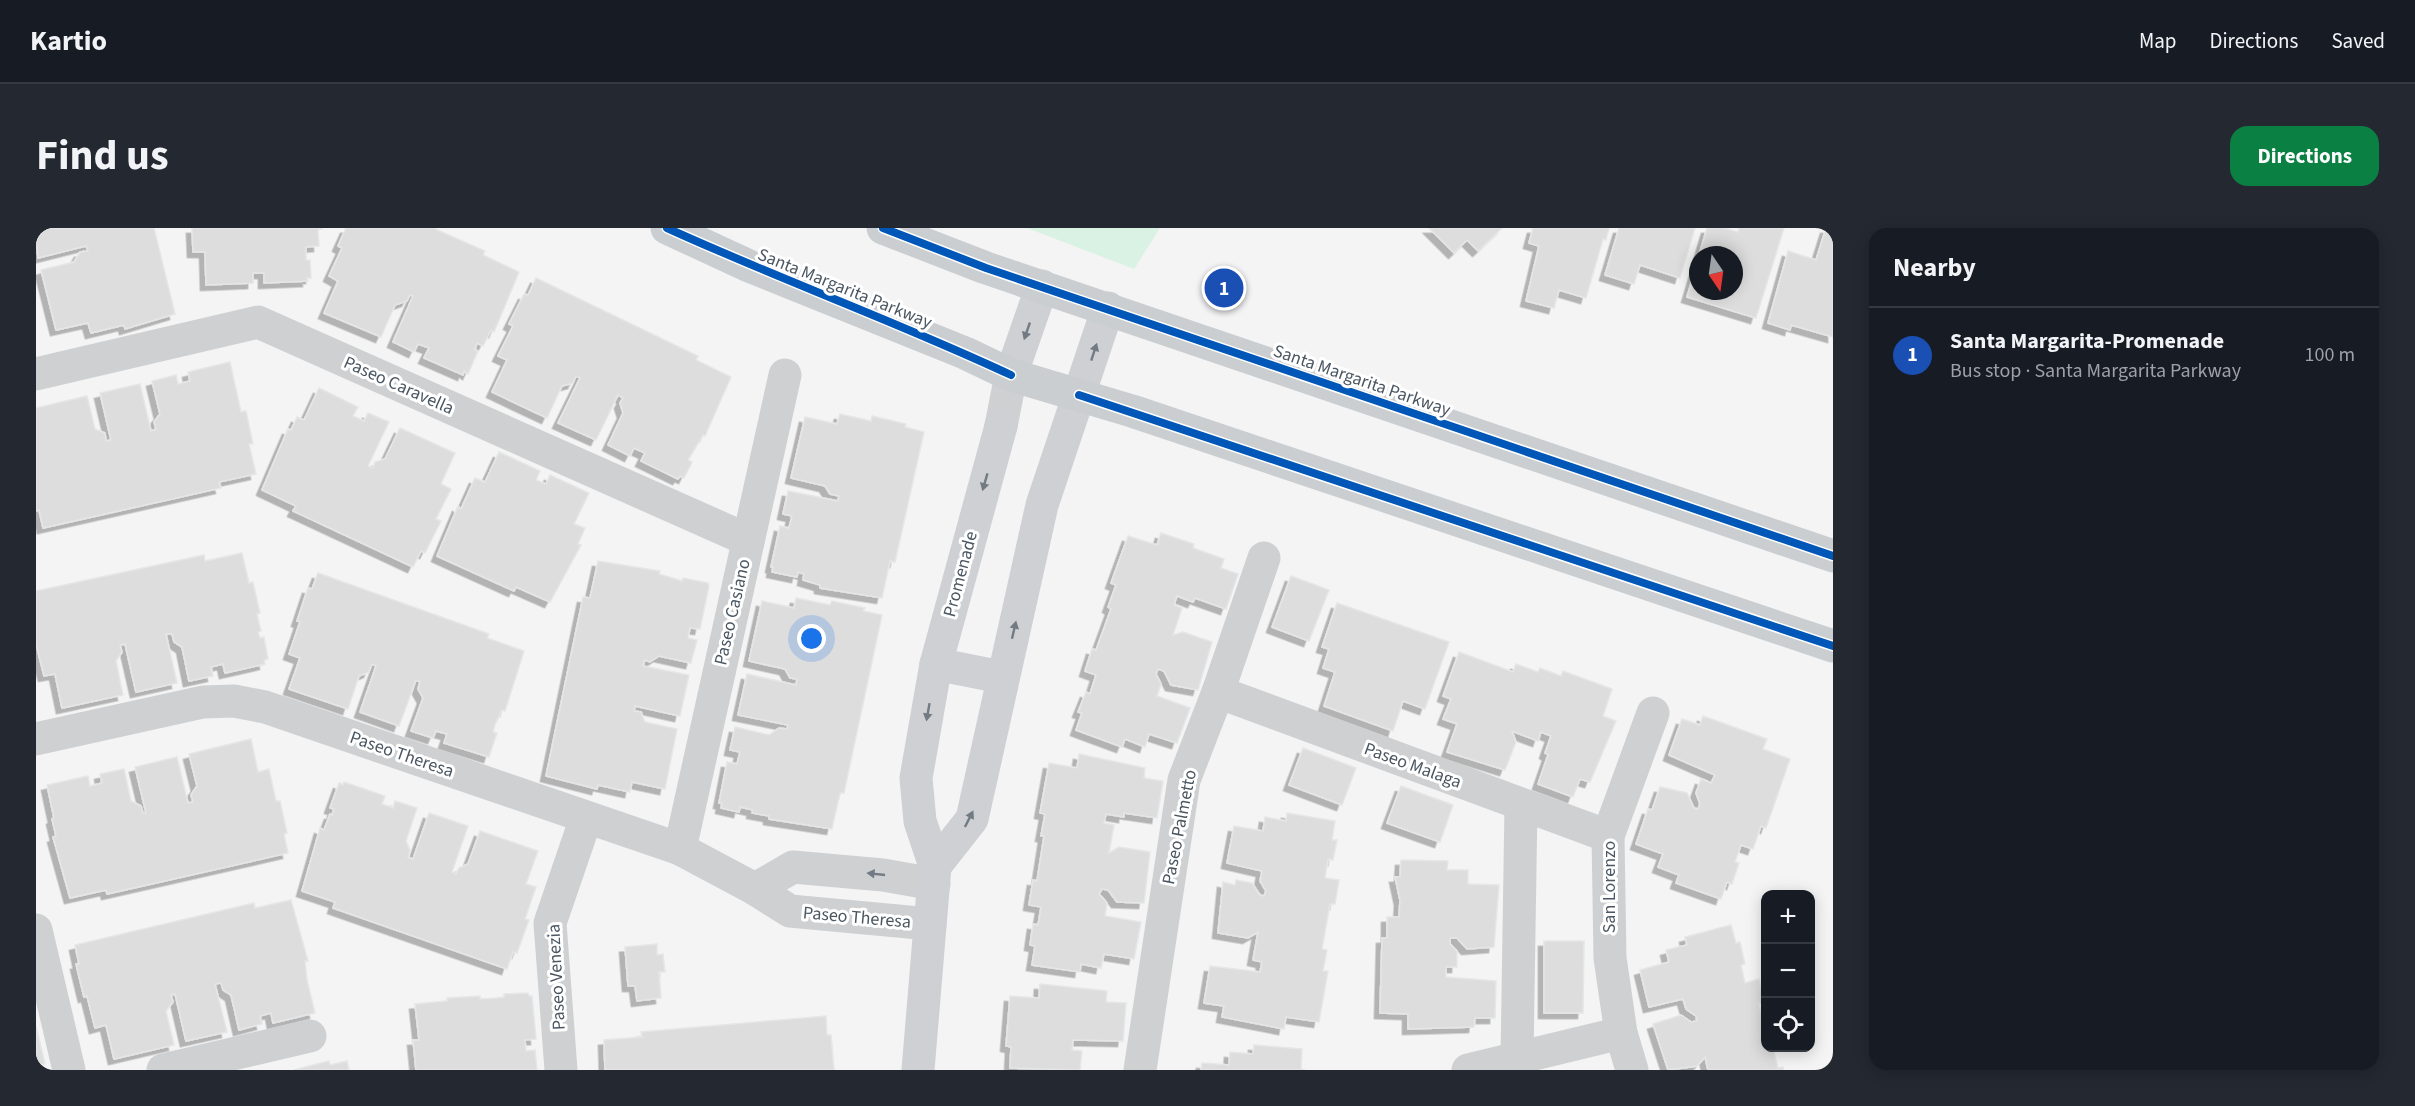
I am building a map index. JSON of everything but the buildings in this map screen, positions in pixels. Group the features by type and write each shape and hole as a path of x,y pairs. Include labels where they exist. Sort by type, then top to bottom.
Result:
{"main road":[{"name":"Santa Margarita Parkway","path":"667,228 749,266 965,353 1011,375 1132,411 1833,646"},
{"name":"Santa Margarita Parkway","path":"883,228 986,268 1833,556"}],"street":[{"name":"Promenade","path":"918,1070 935,875 920,821 916,778 936,664 1001,426 1011,375 1042,286"},
{"path":"755,889 793,867 883,875 935,875 972,819 990,743 1001,677 1042,505 1108,308"},
{"name":"Paseo Caravella","path":"36,374 258,322 748,540"},
{"name":"Paseo Casiano","path":"680,849 785,375"},
{"name":"Paseo Palmetto","path":"1140,1070 1184,780 1218,692 1264,558"},
{"path":"936,664 1001,677"},
{"name":"Paseo Malaga","path":"1218,692 1608,836"},
{"name":"Paseo Theresa","path":"36,739 203,702 234,701 266,707 680,849 755,889 790,911 930,924"},
{"name":"San Lorenzo","path":"1632,1070 1621,1033 1610,958 1608,836 1653,713"},
{"path":"1517,1058 1521,805"},
{"name":"Paseo Venezia","path":"561,1070 550,923 586,818"},
{"path":"36,930 69,1070"},
{"path":"1468,1070 1621,1033"},
{"path":"163,1070 199,1066 310,1036"}],"green space":[{"path":"1027,228 1160,228 1134,269"}],"cycle path":[{"path":"667,228 1011,375"},
{"path":"883,228 986,268 1833,556"},
{"path":"1079,395 1833,646"}],"place":[{"name":"Santa Margarita-Promenade","path":"1224,288"}]}
